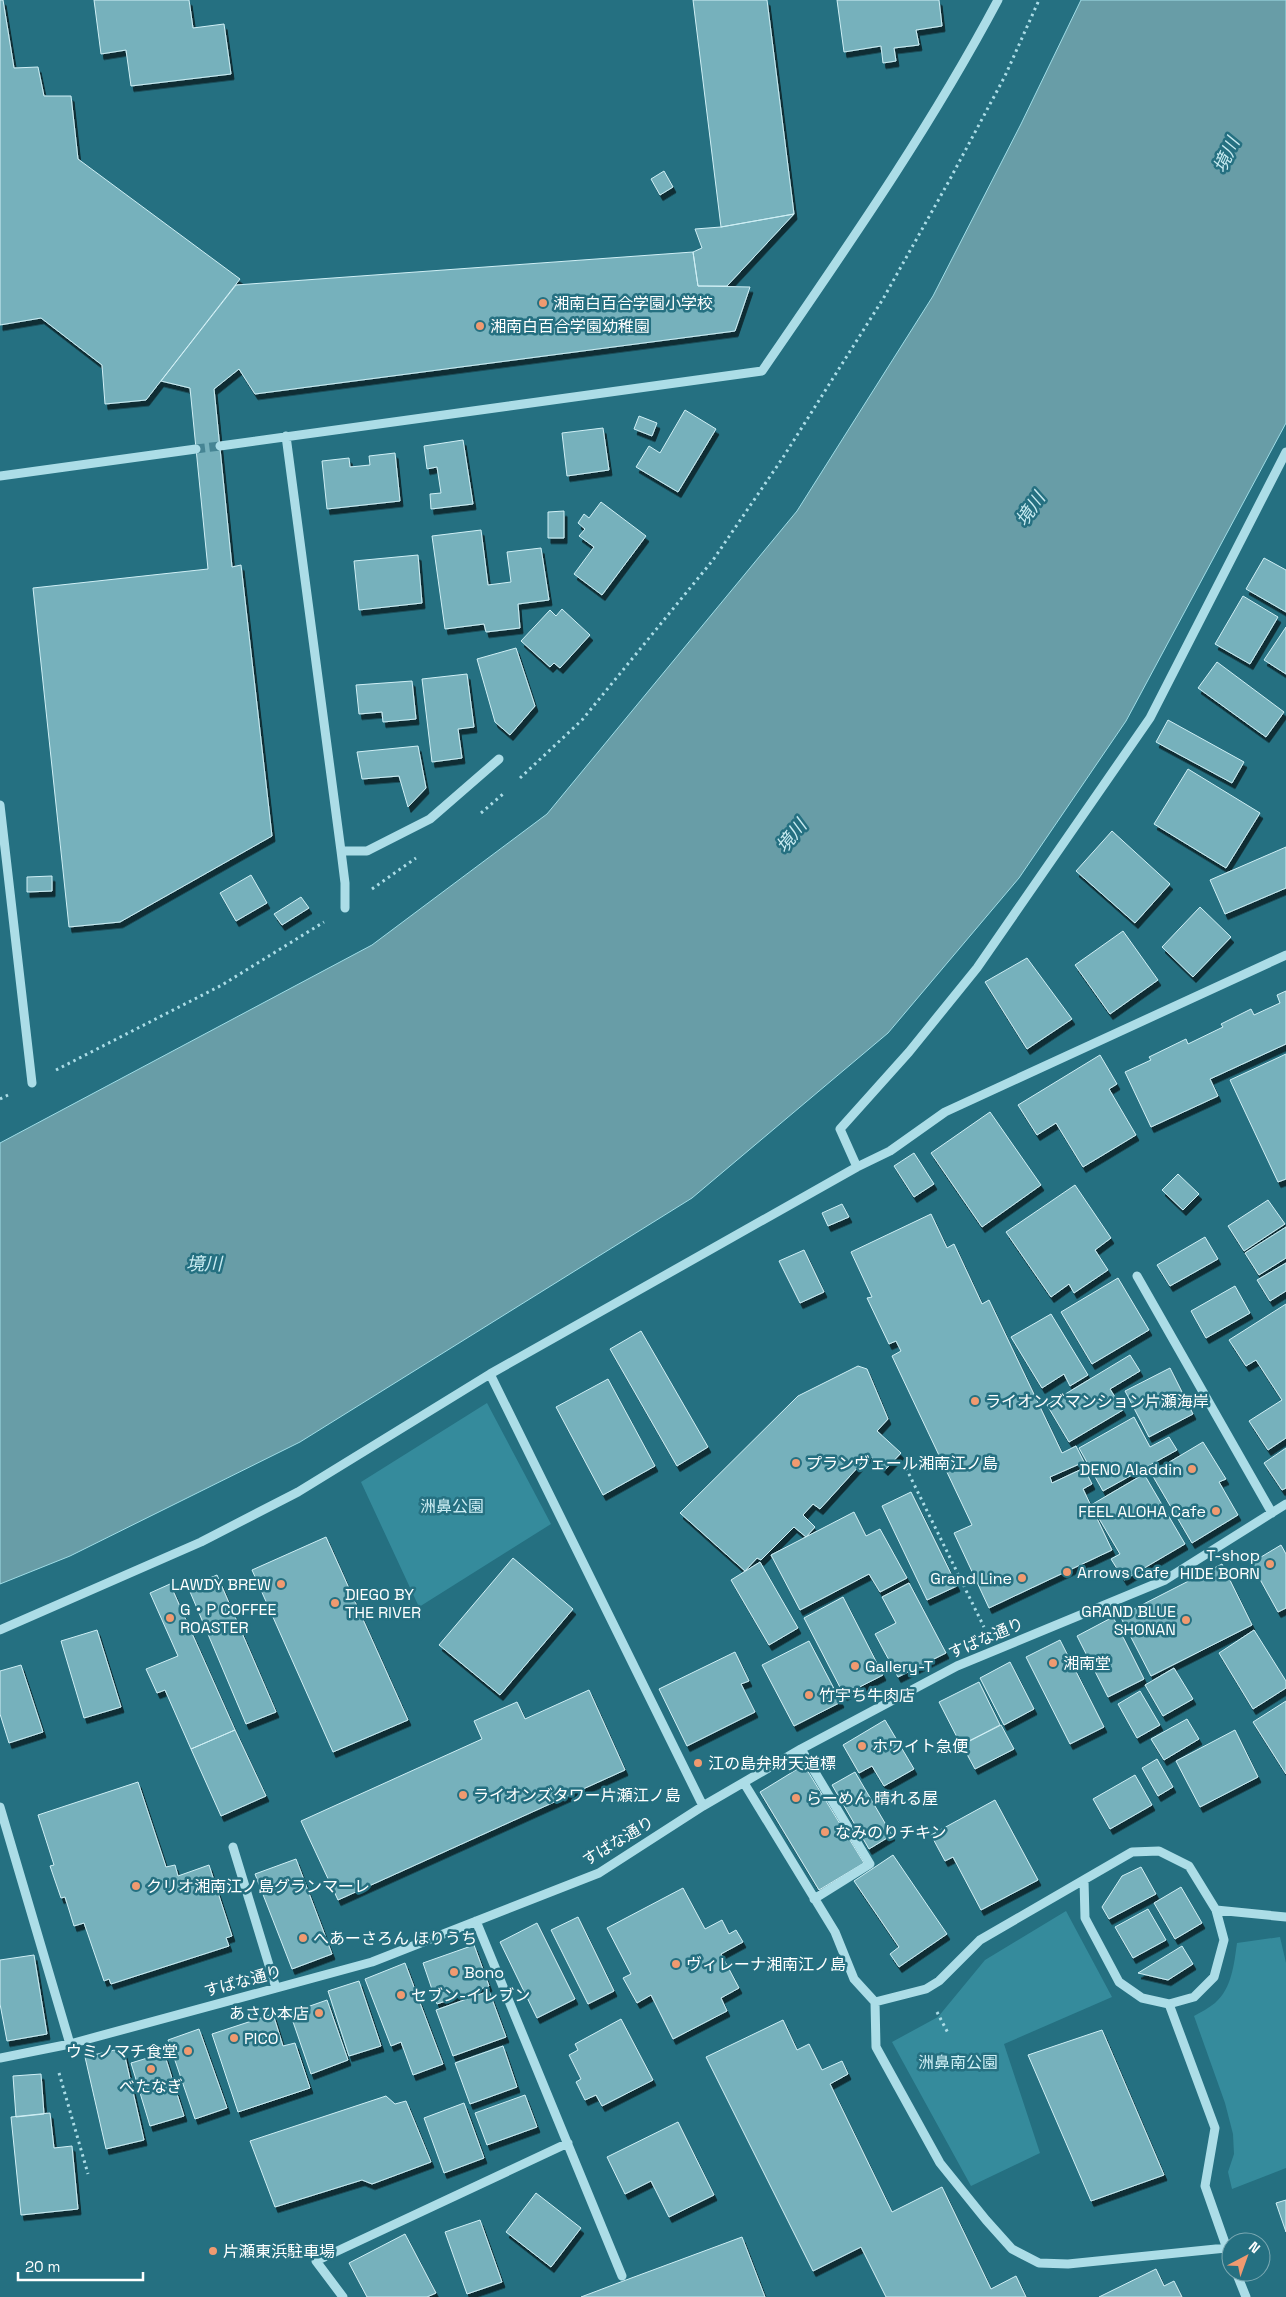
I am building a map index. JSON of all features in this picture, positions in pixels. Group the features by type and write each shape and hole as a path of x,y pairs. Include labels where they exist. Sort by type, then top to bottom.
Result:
{"street":[{"path":"220,446 762,371 880,199 967,58 998,0"},
{"path":"286,436 341,851 345,883 345,908"},
{"path":"0,476 196,449"},
{"path":"857,1167 840,1129 909,1052 977,968 1150,718 1284,462 1286,452"},
{"path":"341,851 366,851 430,819 499,759"},
{"path":"0,806 32,1083"},
{"path":"0,1630 201,1542 298,1492 490,1374 857,1167 890,1151 944,1112 1286,956"},
{"path":"1137,1276 1272,1513"},
{"path":"490,1374 703,1806"},
{"name":"すばな通り","path":"0,2058 70,2044 372,1962 599,1873 703,1806 801,1749 957,1666 994,1649 1104,1607 1165,1580 1286,1504"},
{"path":"801,1749 870,1864 814,1899"},
{"path":"744,1783 835,1932 854,1979 875,2002 876,2047 940,2163 1012,2249 1039,2263 1068,2264 1221,2249"},
{"path":"0,1807 70,2044"},
{"path":"233,1846 276,1988"},
{"path":"875,2002 926,1989 939,1981 980,1940 1132,1852 1160,1851 1189,1866 1216,1910 1224,1940 1214,1976 1194,1997 1169,2004 1142,1998 1119,1982 1085,1918 1084,1880"},
{"path":"1216,1910 1286,1916"},
{"path":"476,1921 622,2276"},
{"path":"1169,2004 1215,2128 1205,2186 1221,2233"},
{"path":"343,2297 316,2261 568,2143"},
{"path":"1240,2282 1246,2297"}],"path":[{"path":"518,781 582,720 713,560 782,460 883,299 949,181 1005,76 1039,0"},
{"path":"473,819 489,808 510,788"},
{"path":"0,1099 222,985 345,908 417,858"},
{"path":"906,1468 994,1649"},
{"path":"51,2048 88,2174"}],"green space":[{"name":"洲鼻公園","path":"487,1403 551,1524 419,1607 361,1482"},
{"name":"洲鼻南公園","path":"1066,1911 1112,1997 1004,2044 1040,2153 971,2186 892,2042 938,2017 985,1960"},
{"path":"1280,1937 1286,1963 1286,2168 1232,2189 1228,2172 1234,2154 1233,2134 1225,2103 1194,2016 1208,2008 1221,1997 1229,1983 1237,1943"}],"water":[{"name":"境川","path":"1081,0 1286,0 1286,423 1126,721 1019,878 888,1033 692,1198 300,1442 70,1556 0,1584 0,1143 372,945 547,814 797,511 933,296 1021,124"}],"building":[{"path":"0,0 3,0 14,68 38,67 44,96 71,96 78,159 240,279 146,400 105,404 102,365 41,318 0,325"},
{"path":"94,0 189,0 193,28 224,24 231,74 131,86 126,50 101,54"},
{"path":"693,0 767,0 794,214 721,227"},
{"path":"837,0 939,0 942,26 916,30 919,45 894,48 896,61 883,63 881,46 844,52"},
{"path":"664,171 673,187 660,195 651,179"},
{"path":"794,214 727,286 698,286 693,252 702,248 695,229 721,227"},
{"path":"693,252 698,286 750,287 735,331 255,394 239,369 214,389 232,567 241,565 272,836 120,922 69,927 33,588 208,569 190,388 161,381 236,285"},
{"path":"685,410 716,429 678,492 636,467 649,446 660,453"},
{"path":"639,416 657,423 652,436 634,429"},
{"path":"603,428 609,470 567,476 562,433"},
{"path":"463,440 473,504 431,509 430,494 441,493 437,467 427,469 424,446"},
{"path":"395,453 400,501 327,509 322,461 349,458 350,467 370,465 369,456"},
{"path":"601,502 646,536 602,595 574,574 594,547 579,536 585,529 578,523 584,514 589,518"},
{"path":"564,511 564,538 548,538 548,512"},
{"path":"481,530 488,585 511,582 507,552 541,548 549,600 518,604 520,628 486,632 484,624 445,629 432,536"},
{"path":"418,555 422,603 359,610 354,561"},
{"path":"1264,558 1286,570 1286,612 1246,589"},
{"path":"1243,596 1278,617 1250,664 1215,644"},
{"path":"562,609 590,635 560,668 554,663 550,667 521,641 550,610 556,616"},
{"path":"1286,627 1286,674 1264,660"},
{"path":"516,648 535,706 510,735 495,722 477,659"},
{"path":"1217,662 1284,712 1266,737 1198,688"},
{"path":"467,674 474,727 458,729 462,758 432,762 422,679"},
{"path":"412,681 416,719 383,722 382,712 359,714 356,685"},
{"path":"1168,720 1244,762 1232,783 1156,742"},
{"path":"418,746 426,788 408,807 399,776 362,779 357,752"},
{"path":"1188,769 1260,813 1226,868 1154,824"},
{"path":"1112,831 1170,884 1135,923 1076,871"},
{"path":"1286,847 1286,888 1225,914 1210,880"},
{"path":"251,875 267,903 236,921 220,893"},
{"path":"52,876 52,891 27,892 27,877"},
{"path":"301,897 309,908 282,925 274,914"},
{"path":"1200,907 1231,937 1193,977 1162,947"},
{"path":"1123,931 1158,980 1110,1014 1075,965"},
{"path":"1027,958 1072,1019 1027,1049 985,982"},
{"path":"1286,991 1286,1044 1210,1079 1218,1096 1151,1127 1125,1072 1151,1060 1149,1057 1186,1039 1188,1044 1223,1027 1221,1024 1251,1009 1254,1015 1280,1003 1277,995"},
{"path":"1286,1054 1286,1179 1278,1182 1230,1080"},
{"path":"1100,1055 1117,1084 1109,1089 1136,1135 1083,1167 1056,1123 1037,1135 1018,1105"},
{"path":"990,1112 1041,1185 982,1227 931,1153"},
{"path":"914,1153 934,1184 914,1197 894,1166"},
{"path":"1178,1174 1199,1194 1183,1210 1162,1190"},
{"path":"1075,1185 1111,1238 1095,1250 1108,1270 1074,1293 1069,1284 1051,1297 1006,1232"},
{"path":"1268,1200 1285,1224 1244,1251 1228,1226"},
{"path":"842,1204 849,1217 828,1226 822,1213"},
{"name":"ライオンズマンション片瀬海岸","path":"931,1214 947,1248 954,1244 982,1304 989,1300 1062,1453 1076,1446 1084,1462 1050,1477 1052,1483 1084,1468 1092,1484 1083,1489 1112,1550 989,1608 954,1533 972,1525 892,1356 901,1351 896,1341 889,1344 867,1298 872,1297 851,1252"},
{"path":"1286,1227 1286,1258 1259,1275 1245,1253"},
{"path":"1205,1237 1218,1259 1170,1286 1157,1265"},
{"path":"804,1250 824,1292 800,1303 779,1261"},
{"path":"1286,1263 1286,1291 1270,1301 1257,1280"},
{"path":"1118,1278 1149,1330 1092,1364 1061,1312"},
{"path":"1235,1286 1250,1313 1206,1338 1191,1311"},
{"path":"1286,1304 1286,1438 1268,1450 1249,1421 1282,1400 1256,1360 1246,1366 1229,1340"},
{"path":"1051,1314 1088,1375 1070,1386 1064,1374 1042,1388 1011,1337"},
{"path":"641,1331 708,1447 677,1466 610,1349"},
{"path":"1130,1355 1140,1371 1110,1389 1123,1410 1069,1442 1047,1405"},
{"name":"プランヴェール湘南江ノ島","path":"858,1366 867,1369 888,1419 877,1431 901,1453 885,1470 869,1455 820,1509 813,1504 803,1515 815,1527 806,1537 794,1527 761,1560 757,1558 745,1571 680,1513 798,1396"},
{"path":"1170,1368 1193,1414 1149,1437 1125,1391"},
{"path":"608,1379 655,1466 603,1495 556,1407"},
{"path":"1134,1417 1150,1447 1169,1437 1177,1450 1103,1491 1079,1448"},
{"path":"1203,1442 1226,1479 1219,1482 1238,1515 1192,1543 1151,1473"},
{"path":"1286,1448 1286,1488 1282,1490 1264,1463"},
{"path":"1144,1474 1185,1544 1124,1580 1111,1559 1120,1554 1091,1505"},
{"path":"911,1492 957,1586 927,1600 882,1506"},
{"path":"854,1512 866,1536 880,1529 907,1578 880,1592 869,1574 800,1610 771,1555"},
{"path":"326,1537 408,1720 333,1752 252,1570"},
{"path":"1281,1545 1286,1554 1286,1608 1278,1612 1251,1563"},
{"path":"513,1558 573,1609 500,1695 439,1645"},
{"path":"760,1562 798,1628 769,1645 731,1580"},
{"name":"GRAND BLUE SHONAN","path":"1222,1564 1252,1625 1151,1676 1120,1616"},
{"path":"217,1575 276,1712 246,1724 188,1587"},
{"path":"909,1583 946,1653 898,1677 875,1634 896,1623 882,1597"},
{"path":"170,1584 235,1730 191,1749 165,1690 157,1693 146,1669 178,1656 150,1593"},
{"path":"843,1597 883,1675 844,1695 804,1618"},
{"path":"1113,1617 1144,1679 1108,1697 1077,1636"},
{"path":"97,1630 121,1707 84,1718 61,1641"},
{"path":"1254,1630 1286,1681 1286,1688 1253,1709 1219,1653"},
{"path":"1060,1640 1104,1727 1070,1744 1026,1657"},
{"path":"809,1641 841,1702 794,1726 762,1665"},
{"path":"735,1652 749,1681 741,1684 755,1712 687,1746 659,1689"},
{"path":"1010,1662 1034,1709 1004,1725 980,1678"},
{"path":"21,1665 43,1732 9,1743 0,1714 0,1671"},
{"path":"1174,1668 1193,1699 1163,1716 1145,1685"},
{"path":"979,1682 1000,1725 961,1745 939,1702"},
{"name":"ライオンズタワー片瀬江ノ島","path":"589,1690 625,1770 338,1900 301,1821 482,1739 474,1721 517,1702 525,1719"},
{"path":"1140,1691 1160,1725 1137,1738 1118,1704"},
{"path":"1286,1701 1286,1774 1253,1722"},
{"path":"1187,1719 1199,1739 1164,1760 1151,1739"},
{"path":"885,1720 914,1769 884,1786 872,1766 859,1773 843,1745"},
{"path":"1001,1725 1014,1749 975,1769 962,1745"},
{"path":"235,1730 266,1796 221,1816 191,1749"},
{"path":"1235,1730 1258,1777 1200,1807 1176,1761"},
{"path":"1157,1759 1173,1787 1158,1796 1142,1768"},
{"path":"804,1765 864,1863 819,1890 760,1792"},
{"path":"855,1772 892,1835 869,1849 832,1785"},
{"path":"1135,1775 1152,1805 1110,1829 1093,1799"},
{"name":"クリオ湘南江ノ島グランマーレ","path":"138,1782 166,1867 175,1865 178,1876 209,1865 232,1936 226,1938 229,1946 111,1984 109,1979 104,1981 84,1923 74,1926 65,1897 61,1898 50,1866 54,1865 38,1815"},
{"path":"995,1800 1038,1880 981,1910 953,1857 945,1861 931,1835"},
{"path":"893,1855 947,1934 899,1967 890,1954 899,1947 854,1881"},
{"path":"296,1859 332,1954 292,1969 255,1874"},
{"path":"1141,1867 1156,1894 1109,1919 1102,1907 1122,1876"},
{"path":"1181,1887 1202,1923 1175,1939 1154,1903"},
{"name":"ヴィレーナ湘南江ノ島","path":"683,1888 705,1929 722,1920 729,1934 736,1930 743,1942 721,1954 739,1988 721,1998 727,2011 673,2039 651,1995 637,2003 623,1978 631,1974 607,1928"},
{"path":"1148,1909 1166,1940 1133,1958 1115,1927"},
{"path":"578,1917 614,1991 588,2004 551,1930"},
{"path":"537,1923 575,1999 537,2018 500,1942"},
{"path":"474,1945 489,1986 437,2004 423,1963"},
{"path":"1182,1946 1193,1964 1168,1980 1138,1973"},
{"path":"34,1955 47,2034 7,2041 0,2004 0,1960"},
{"path":"405,1963 443,2064 413,2075 401,2042 391,2046 365,1979"},
{"path":"359,1981 381,2046 349,2056 328,1991"},
{"path":"489,1991 506,2037 453,2056 436,2010"},
{"path":"327,2000 348,2060 311,2074 290,2013"},
{"path":"273,2014 283,2046 295,2043 310,2088 238,2112 212,2034"},
{"path":"621,2019 653,2080 602,2106 596,2095 585,2100 576,2082 581,2079 569,2055 578,2050 575,2044"},
{"path":"783,2020 797,2050 809,2044 822,2070 842,2061 848,2074 830,2084 892,2212 942,2187 991,2289 1016,2276 1026,2297 886,2297 861,2247 813,2271 706,2057"},
{"path":"199,2029 227,2108 195,2119 168,2040"},
{"path":"1102,2030 1164,2175 1091,2201 1028,2055"},
{"path":"503,2046 517,2087 470,2104 455,2063"},
{"path":"123,2048 144,2140 106,2149 85,2057"},
{"path":"164,2053 184,2116 150,2126 131,2063"},
{"path":"41,2074 44,2114 16,2117 13,2076"},
{"path":"525,2095 537,2127 487,2145 475,2113"},
{"path":"386,2096 395,2104 406,2101 431,2162 372,2184 362,2180 275,2207 250,2141"},
{"path":"464,2103 484,2158 444,2173 424,2118"},
{"path":"50,2113 54,2148 72,2146 78,2209 21,2215 11,2117"},
{"path":"678,2122 714,2195 669,2217 651,2181 625,2194 607,2157"},
{"path":"536,2193 581,2228 551,2267 506,2232"},
{"path":"1286,2200 1286,2232 1276,2203"},
{"path":"480,2220 502,2282 467,2294 445,2232"},
{"path":"405,2234 436,2293 427,2297 367,2297 349,2263"},
{"path":"742,2237 765,2297 581,2297 626,2280"},
{"path":"1156,2269 1164,2286 1174,2281 1182,2297 1099,2297"}],"tunnel":[{"path":"196,449 220,446"}],"place":[{"name":"湘南白百合学園小学校","path":"543,303"},
{"name":"湘南白百合学園幼稚園","path":"480,326"},
{"name":"ライオンズマンション片瀬海岸","path":"975,1401"},
{"name":"プランヴェール湘南江ノ島","path":"796,1463"},
{"name":"DENO Aladdin","path":"1192,1469"},
{"name":"FEEL ALOHA Cafe","path":"1216,1511"},
{"name":"T-shop HIDE BORN","path":"1270,1564"},
{"name":"Arrows Cafe","path":"1067,1572"},
{"name":"Grand Line","path":"1022,1578"},
{"name":"LAWDY BREW","path":"281,1584"},
{"name":"DIEGO BY THE RIVER","path":"335,1603"},
{"name":"G・P COFFEE ROASTER","path":"170,1618"},
{"name":"GRAND BLUE SHONAN","path":"1186,1620"},
{"name":"湘南堂","path":"1053,1663"},
{"name":"Gallery-T","path":"855,1666"},
{"name":"竹宇ち牛肉店","path":"809,1695"},
{"name":"ホワイト急便","path":"862,1746"},
{"name":"江の島弁財天道標","path":"698,1763"},
{"name":"ライオンズタワー片瀬江ノ島","path":"463,1795"},
{"name":"らーめん 晴れる屋","path":"796,1798"},
{"name":"なみのりチキン","path":"825,1832"},
{"name":"クリオ湘南江ノ島グランマーレ","path":"136,1886"},
{"name":"へあーさろん ほりうち","path":"303,1938"},
{"name":"ヴィレーナ湘南江ノ島","path":"676,1964"},
{"name":"Bono","path":"454,1972"},
{"name":"セブン-イレブン","path":"401,1995"},
{"name":"あさひ本店","path":"319,2013"},
{"name":"PICO","path":"234,2038"},
{"name":"ウミノマチ食堂","path":"188,2051"},
{"name":"べたなぎ","path":"151,2069"},
{"name":"片瀬東浜駐車場","path":"213,2251"}]}
